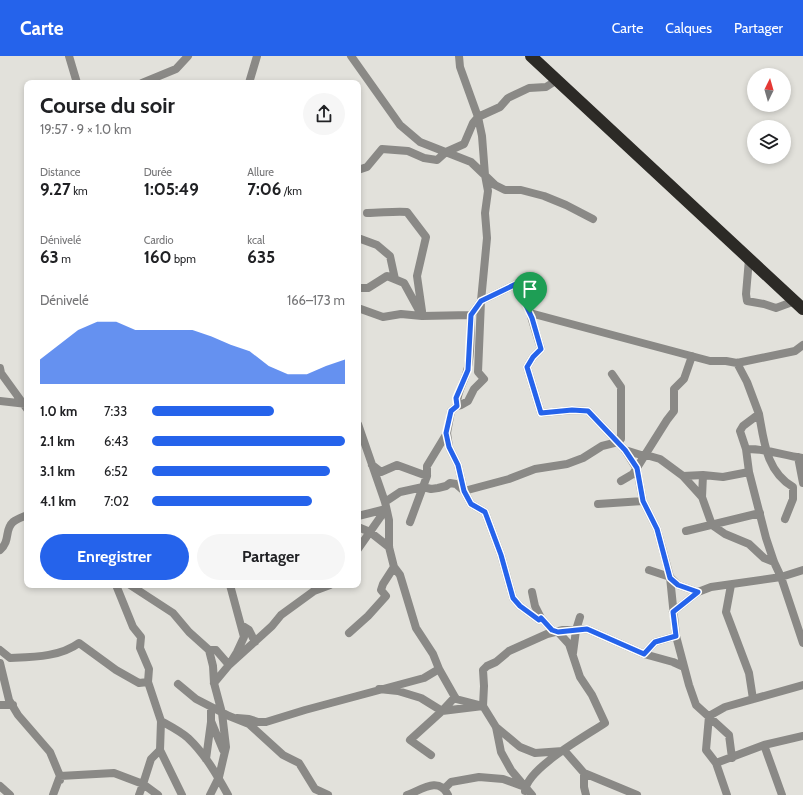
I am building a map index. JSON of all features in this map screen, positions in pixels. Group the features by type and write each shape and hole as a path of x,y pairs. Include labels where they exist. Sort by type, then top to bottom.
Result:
{"highway":[{"path":"531,56 799,305"}],"street":[{"path":"69,56 76,80"},
{"path":"149,80 176,69 188,56"},
{"path":"250,80 256,56"},
{"path":"351,56 400,125 420,142 472,162 495,185 505,190 521,190 544,196 566,205 593,219"},
{"path":"410,522 427,476 426,466 446,433 451,411 457,406 461,406 468,401 474,389 484,379 478,372 481,301 487,238 485,213 488,192 482,136 478,117 460,67 459,56"},
{"path":"361,169 367,167 382,149 408,151 424,158 437,160 446,152 464,144 473,123 478,117 500,107 508,98 529,88 546,87 557,80"},
{"path":"367,213 386,213 392,211 407,212 426,237 417,276 422,316"},
{"path":"361,239 377,245 390,256 395,279"},
{"path":"749,259 746,301 776,308 799,305"},
{"path":"361,288 368,288 387,276 404,283 422,316"},
{"path":"457,406 456,398 468,370 471,315 481,301 516,284 530,313 541,349 533,357 527,367 541,413 572,410 588,411 625,450 637,468 643,501 657,529 670,578 676,636 696,705 728,735 732,758"},
{"path":"361,309 383,317 403,320 422,316 471,315"},
{"path":"530,313 710,361 738,363 799,353 803,345"},
{"path":"621,481 633,474 674,411 674,389 684,379 692,356"},
{"path":"738,363 759,414 766,452 774,469 784,481 793,487 793,499 785,520"},
{"path":"0,368 1,373 24,403"},
{"path":"464,491 509,479 535,470 567,464 583,458 602,446 618,442 621,439 621,387 612,374"},
{"path":"0,401 24,406"},
{"path":"759,414 743,426 740,431 746,450 749,472 760,513 764,540 781,576 803,643"},
{"path":"361,433 385,505 388,520 389,548 394,567 400,575 416,628 433,654 439,669 456,699 483,706"},
{"path":"446,433 449,447 458,465 464,491 471,504 485,512 501,555 513,598 520,606 539,620 541,618"},
{"path":"746,450 758,449 766,452 801,457 803,483"},
{"path":"625,450 660,459 683,476 702,497"},
{"path":"371,465 381,472 397,465 427,476"},
{"path":"683,476 703,475 723,477 749,472"},
{"path":"703,475 702,497 712,525 725,534 749,544 764,558 774,562"},
{"path":"361,515 385,505 400,492 423,487 431,489 446,486 450,483 456,484 464,491"},
{"path":"598,504 643,501"},
{"path":"361,545 385,505"},
{"path":"686,530 760,513"},
{"path":"0,550 6,545 9,527 13,522 24,516"},
{"path":"361,528 370,532 389,548"},
{"path":"749,544 764,540"},
{"path":"757,551 764,540"},
{"path":"349,633 368,616 386,596 381,590 394,567"},
{"path":"649,570 670,578 678,585 698,592"},
{"path":"673,612 698,592 711,587 781,576 803,570"},
{"path":"731,585 726,612 749,674 753,699"},
{"path":"117,588 133,627 141,637 140,648 149,669 148,682 161,721 160,750 182,795"},
{"path":"135,588 173,613 189,632 209,650 213,666 214,683 222,713 226,747 219,777 210,795"},
{"path":"214,683 229,665 244,637 231,588"},
{"path":"229,665 272,626 280,615 314,591 322,588"},
{"path":"525,791 534,775 547,761 605,723 592,695 583,682 572,656 569,644 558,632 552,630 541,618 535,606 532,592"},
{"path":"572,656 576,630 580,618 587,629"},
{"path":"241,625 249,630 255,642"},
{"path":"564,750 535,753 520,747 496,727 483,706 483,670 487,666 496,662 509,651 547,634 587,629 644,654 673,662 684,667"},
{"path":"644,654 655,642 676,636"},
{"path":"0,650 10,658 43,656 70,650 79,643 116,670 139,684 148,682"},
{"path":"209,650 216,650 229,665"},
{"path":"0,663 3,687 9,700 23,721 50,752 60,776 59,795"},
{"path":"237,718 266,722 379,689 424,678 439,669"},
{"path":"178,684 211,707 249,724 283,755 299,763 315,789 328,795"},
{"path":"709,716 725,707 803,685"},
{"path":"379,689 398,691 421,698 442,711 483,706"},
{"path":"431,755 410,740 455,697"},
{"path":"0,706 13,705"},
{"path":"206,759 211,721 211,707"},
{"path":"709,716 706,750 716,763 727,795"},
{"path":"161,721 187,737 219,777 228,795"},
{"path":"211,721 224,753"},
{"path":"496,727 501,752 525,791"},
{"path":"716,763 764,746 803,736"},
{"path":"764,746 782,795"},
{"path":"138,795 144,784 150,759 160,750"},
{"path":"564,750 584,773 637,795"},
{"path":"60,776 114,773 144,784 158,795"},
{"path":"584,773 586,795"},
{"path":"53,795 60,776"},
{"path":"407,795 437,785 446,792 451,782 479,777 503,779 532,795"},
{"path":"0,786 10,795"}],"route":[{"path":"516,284 530,313 541,349 533,357 527,367 541,413 572,410 581,412 588,411 618,442 637,468 643,501 657,529 670,578 678,585 698,592 673,612 676,636 655,642 644,654 587,629 563,630 558,632 552,630 541,618 539,620 520,606 513,598 501,555 485,512 471,504 464,491 458,465 449,447 446,433 451,411 457,406 456,398 468,370 471,315 481,301 516,284"}]}
